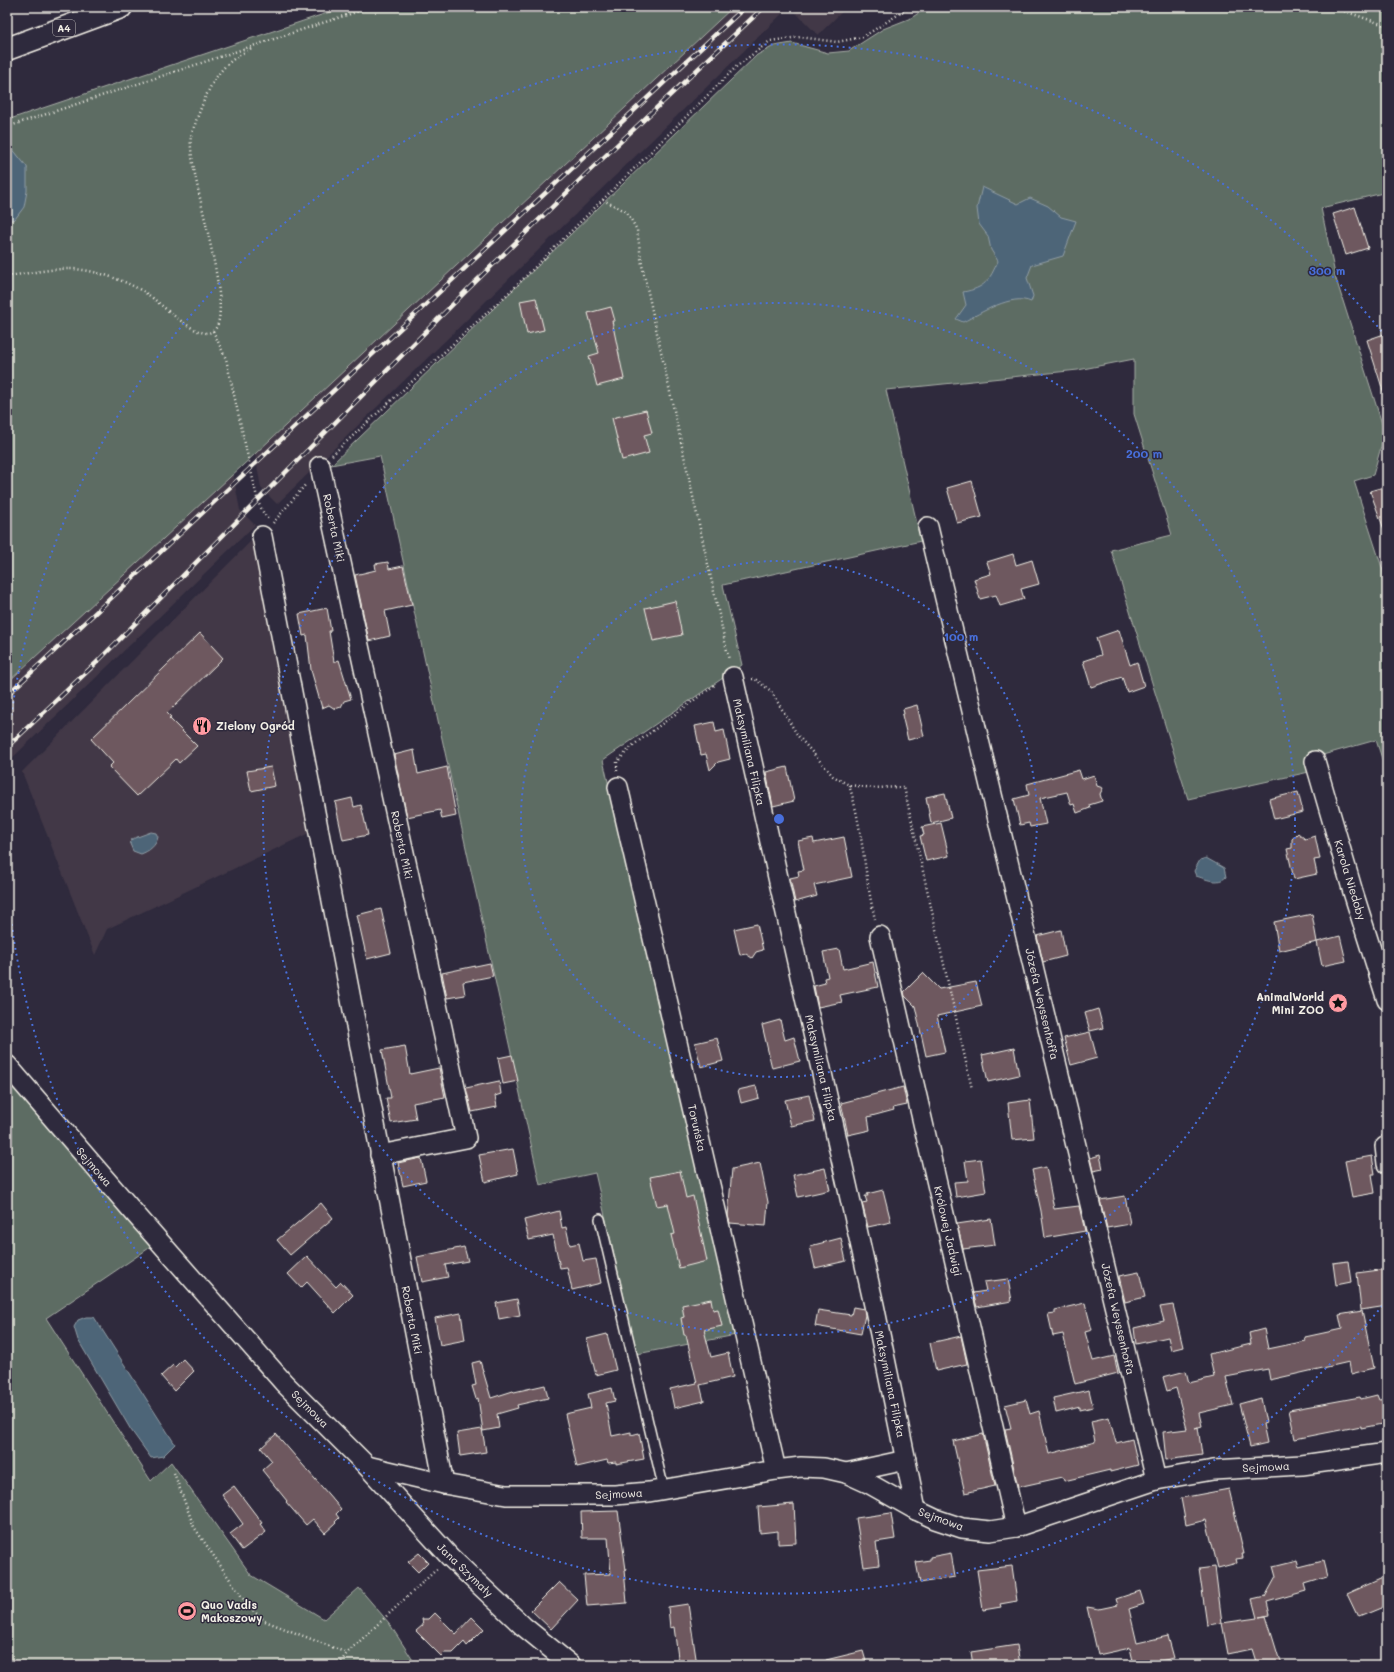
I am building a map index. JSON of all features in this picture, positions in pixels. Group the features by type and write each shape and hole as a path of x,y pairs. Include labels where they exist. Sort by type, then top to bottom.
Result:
{"highway":[{"name":"A4","path":"7,48 121,7"}],"street":[{"name":"Roberta Miki","path":"320,466 466,1138 380,1155"},
{"name":"Józefa Weyssenhoffa","path":"928,527 1156,1480"},
{"name":"Roberta Miki","path":"268,530 380,1155 444,1484"},
{"name":"Maksymiliana Filipka","path":"733,677 874,1305 916,1510"},
{"name":"Karola Niedoby","path":"1315,761 1353,892 1387,1000"},
{"name":"Toruńska","path":"618,787 776,1470"},
{"name":"Królowej Jadwigi","path":"880,936 1016,1527"},
{"name":"Sejmowa","path":"7,1065 284,1383 367,1466 444,1484 506,1495 615,1495 664,1490 776,1470 801,1467 824,1468 846,1473 935,1519 962,1528 990,1531 1016,1527 1156,1480 1213,1470 1302,1465 1387,1453"},
{"path":"846,1473 906,1460"},
{"name":"Jana Szymały","path":"367,1466 450,1557 523,1626 571,1665"}],"lane":[{"path":"600,1219 664,1490"}],"path":[{"path":"7,127 371,7"},
{"path":"268,530 320,466 515,287 736,67 770,41 800,37 837,42 863,37 910,7"},
{"path":"1333,7 1387,26"},
{"path":"7,276 68,269 103,274 146,294 196,332 207,334 213,331 219,322 219,301 212,248 193,171 191,136 212,82 230,62 253,47"},
{"path":"603,200 628,212 637,230 642,265 733,677"},
{"path":"213,331 226,359 258,502 264,514 268,530"},
{"path":"618,787 617,762 632,746 719,682 733,677 755,679 771,691 798,736 833,776 849,785 874,788 904,787 972,1088"},
{"path":"849,785 857,816 870,898 880,936"},
{"path":"174,1472 194,1527 248,1606 265,1621 347,1653"},
{"path":"340,1665 347,1653 450,1557"}],"shaded area":[{"path":"345,7 733,7 255,454 7,683 7,221 15,219 27,168 7,142 7,120"},
{"path":"733,7 789,7 277,504 261,488 255,454"},
{"path":"790,7 847,7 818,35"},
{"path":"928,7 1387,7 1387,192 1321,208 1336,279 1385,433 1373,475 1354,481 1387,583 1387,774 1376,740 1305,760 1309,772 1188,799 1111,550 1172,535 1134,414 1134,359 1078,370 886,390 921,541 723,585 742,665 603,760 736,1335 637,1354 595,1173 540,1185 380,456 331,465 757,55 774,46 792,43 828,53 849,51 883,29 911,18"},
{"path":"233,474 240,510 255,525 7,763 7,683"},
{"path":"255,537 309,833 107,929 95,955 22,772"},
{"path":"7,1078 155,1244 46,1318 151,1481 171,1462 251,1575 324,1619 359,1588 389,1623 416,1665 7,1665"}],"water":[{"path":"7,142 27,167 27,191 24,207 15,219 7,221"},
{"path":"982,187 1018,204 1030,198 1048,206 1061,217 1076,221 1063,256 1032,265 1027,278 1033,296 1031,302 1015,300 1006,302 987,309 963,322 956,319 966,305 963,292 981,286 989,279 998,261 991,250 988,236 979,224 977,208"},
{"path":"151,832 156,833 158,837 154,846 141,854 133,851 130,844 132,839"},
{"path":"1206,858 1224,868 1226,877 1216,881 1196,876 1194,871 1200,860"},
{"path":"86,1317 94,1317 175,1444 163,1456 151,1458 131,1430 78,1340 74,1327 78,1320"}],"building":[{"path":"1355,207 1368,248 1346,255 1333,214"},
{"path":"536,298 544,330 527,334 520,301"},
{"path":"611,307 615,321 612,321 624,379 597,386 589,356 599,353 588,313"},
{"path":"1387,333 1387,393 1384,394 1367,340"},
{"path":"646,410 652,433 644,435 649,453 622,460 612,418"},
{"path":"972,481 982,517 957,523 947,488"},
{"path":"1387,486 1387,532 1385,532 1370,491"},
{"path":"1013,554 1016,565 1032,560 1039,584 1021,589 1024,599 1000,606 996,595 980,599 974,579 991,574 987,562"},
{"path":"388,562 389,569 403,566 412,605 385,611 390,636 369,641 355,575 376,570 375,564"},
{"path":"675,601 682,635 653,641 645,608"},
{"path":"327,608 334,662 339,660 351,699 344,701 341,707 335,709 329,705 322,708 311,670 307,635 303,636 299,614"},
{"path":"1119,630 1130,665 1137,662 1144,686 1127,692 1122,677 1091,687 1083,661 1101,655 1096,638"},
{"path":"200,633 223,658 167,713 171,717 169,718 197,746 179,763 176,759 137,796 109,767 113,763 91,739"},
{"path":"917,705 924,736 908,740 902,715 904,714 903,709"},
{"path":"714,722 716,732 724,730 730,759 718,762 710,770 706,754 701,755 695,726"},
{"path":"414,750 418,774 447,767 456,816 442,819 440,810 407,817 394,755"},
{"path":"271,767 275,786 251,791 247,771"},
{"path":"787,767 794,801 773,806 766,772"},
{"path":"1079,770 1082,779 1094,775 1097,786 1103,788 1100,794 1102,801 1089,805 1090,808 1077,813 1074,804 1071,805 1067,792 1040,798 1046,824 1030,827 1029,823 1020,825 1014,799 1029,795 1027,784"},
{"path":"1298,792 1303,812 1274,819 1269,799"},
{"path":"945,793 951,818 931,823 926,797"},
{"path":"352,798 354,807 361,805 368,835 343,840 335,802"},
{"path":"941,823 949,856 926,861 920,836 924,835 922,827"},
{"path":"1298,833 1305,839 1315,836 1320,859 1314,860 1317,874 1294,879 1287,849 1292,848 1292,839"},
{"path":"844,837 852,877 814,885 817,896 795,902 790,878 799,876 798,871 804,870 798,841 813,838 814,843"},
{"path":"381,909 391,953 367,959 357,915"},
{"path":"1312,914 1317,942 1279,951 1274,922"},
{"path":"757,924 763,950 756,952 752,958 746,954 740,955 734,929"},
{"path":"1061,930 1066,956 1043,962 1037,936"},
{"path":"1340,936 1346,961 1322,966 1317,942"},
{"path":"839,949 843,969 873,962 878,987 840,995 842,1002 818,1007 814,986 825,983 824,978 828,977 823,952"},
{"path":"490,963 493,976 463,982 465,995 447,998 442,973"},
{"path":"923,973 939,989 976,982 982,1006 937,1016 945,1052 926,1056 915,1006 905,996 904,992"},
{"path":"1098,1009 1103,1028 1090,1031 1085,1013"},
{"path":"780,1020 785,1040 794,1037 800,1061 772,1068 762,1025"},
{"path":"1090,1032 1097,1058 1071,1065 1064,1038"},
{"path":"717,1038 723,1061 701,1067 695,1043"},
{"path":"405,1046 410,1074 439,1068 445,1097 413,1103 416,1119 391,1123 386,1098 391,1098 382,1050"},
{"path":"1014,1048 1019,1075 988,1082 982,1055"},
{"path":"512,1055 518,1081 503,1084 498,1058"},
{"path":"499,1081 501,1094 495,1096 497,1107 472,1112 466,1088"},
{"path":"756,1086 759,1098 741,1103 738,1090"},
{"path":"903,1087 907,1105 893,1108 894,1110 868,1117 870,1130 848,1135 841,1103"},
{"path":"809,1095 815,1121 791,1126 785,1100"},
{"path":"1030,1100 1034,1138 1012,1140 1008,1103"},
{"path":"513,1149 518,1174 485,1182 479,1155"},
{"path":"1100,1155 1103,1169 1093,1171 1090,1158"},
{"path":"1372,1156 1375,1174 1372,1174 1375,1193 1352,1197 1345,1161"},
{"path":"421,1158 426,1181 403,1186 398,1163"},
{"path":"981,1159 986,1192 956,1197 954,1182 968,1181 965,1161"},
{"path":"760,1163 768,1202 766,1226 730,1223 728,1216 732,1169"},
{"path":"1046,1167 1054,1209 1079,1206 1085,1231 1045,1238 1032,1170"},
{"path":"825,1168 830,1190 798,1197 793,1175"},
{"path":"680,1171 686,1198 693,1196 707,1261 679,1268 671,1235 675,1234 668,1204 657,1206 650,1177"},
{"path":"883,1190 891,1222 868,1227 862,1203 867,1202 865,1196 868,1196 867,1194"},
{"path":"1125,1196 1130,1224 1107,1228 1100,1200"},
{"path":"321,1203 333,1218 290,1255 277,1240"},
{"path":"559,1211 562,1228 566,1227 570,1245 579,1243 583,1261 596,1259 601,1283 572,1290 567,1267 560,1268 553,1235 529,1240 524,1220"},
{"path":"991,1219 995,1245 963,1249 957,1224"},
{"path":"841,1238 846,1261 815,1268 810,1246"},
{"path":"464,1247 468,1261 445,1265 448,1277 422,1282 417,1257"},
{"path":"307,1256 336,1287 341,1282 353,1295 335,1313 307,1282 301,1288 288,1274"},
{"path":"1348,1261 1351,1282 1336,1285 1333,1263"},
{"path":"1387,1269 1387,1306 1361,1310 1357,1273"},
{"path":"1139,1272 1145,1297 1125,1302 1119,1276"},
{"path":"1008,1279 1012,1301 977,1307 973,1293 986,1291 984,1282"},
{"path":"517,1299 520,1315 499,1319 496,1303"},
{"path":"711,1299 713,1310 718,1309 722,1326 704,1330 711,1357 728,1353 733,1377 700,1385 704,1401 674,1408 670,1389 697,1383 686,1335 684,1335 681,1318 684,1317 682,1305"},
{"path":"1085,1303 1092,1330 1085,1332 1093,1361 1114,1356 1118,1373 1075,1384 1063,1334 1053,1336 1048,1314 1055,1313 1055,1310"},
{"path":"1173,1305 1183,1347 1171,1350 1168,1337 1136,1344 1134,1328 1164,1321 1160,1307"},
{"path":"853,1307 864,1309 865,1315 861,1334 815,1326 818,1310 851,1315"},
{"path":"1362,1311 1374,1368 1351,1374 1349,1362 1270,1380 1268,1369 1226,1377 1233,1405 1199,1413 1202,1426 1198,1427 1202,1455 1166,1460 1163,1432 1187,1429 1176,1388 1167,1391 1163,1377 1186,1371 1189,1383 1214,1377 1209,1354 1251,1344 1249,1333 1264,1329 1268,1349 1306,1341 1305,1337 1342,1329 1339,1315"},
{"path":"461,1313 465,1340 440,1345 435,1318"},
{"path":"607,1334 616,1370 596,1375 587,1339"},
{"path":"961,1336 967,1364 936,1371 930,1343"},
{"path":"183,1359 194,1371 174,1391 161,1376 173,1365 175,1367"},
{"path":"480,1361 491,1398 513,1391 545,1385 548,1398 517,1405 518,1408 497,1414 499,1428 483,1431 478,1398 476,1399 472,1386 476,1385 472,1363"},
{"path":"612,1388 615,1401 606,1403 612,1436 631,1432 631,1435 639,1433 644,1459 616,1464 616,1462 608,1463 607,1460 577,1467 565,1414 591,1408 588,1394"},
{"path":"1089,1390 1093,1407 1080,1410 1080,1407 1056,1413 1053,1398"},
{"path":"1377,1395 1379,1400 1387,1399 1387,1423 1361,1428 1361,1426 1295,1439 1289,1410 1360,1397 1361,1399"},
{"path":"1261,1398 1266,1423 1263,1424 1267,1443 1250,1447 1239,1404"},
{"path":"1026,1400 1030,1414 1039,1411 1049,1454 1095,1442 1091,1421 1109,1417 1116,1443 1132,1439 1138,1465 1064,1481 1063,1477 1018,1487 1005,1429 1011,1428 1005,1405"},
{"path":"482,1429 486,1452 460,1456 457,1433"},
{"path":"276,1434 341,1509 336,1514 339,1518 335,1522 336,1523 325,1533 313,1519 306,1525 286,1502 287,1501 262,1470 272,1461 261,1448"},
{"path":"983,1434 995,1486 965,1493 953,1441"},
{"path":"234,1486 262,1523 260,1524 266,1532 242,1550 230,1534 243,1524 222,1495"},
{"path":"1229,1489 1244,1554 1242,1554 1243,1558 1236,1559 1237,1563 1218,1568 1206,1520 1186,1525 1181,1498"},
{"path":"794,1504 796,1543 778,1544 778,1531 760,1533 758,1507"},
{"path":"618,1511 626,1570 624,1570 627,1603 587,1606 584,1575 611,1574 608,1538 582,1538 581,1512"},
{"path":"891,1513 895,1539 876,1542 879,1565 864,1567 856,1518"},
{"path":"419,1553 428,1562 418,1572 408,1562"},
{"path":"951,1553 955,1577 920,1583 916,1562 930,1560 930,1557"},
{"path":"1297,1560 1299,1567 1323,1561 1327,1577 1304,1584 1306,1591 1267,1602 1270,1615 1259,1617 1266,1616 1281,1665 1257,1665 1252,1649 1228,1654 1222,1623 1257,1618 1252,1599 1265,1597 1276,1577 1273,1566"},
{"path":"1012,1566 1017,1601 1000,1604 1001,1607 983,1610 977,1570"},
{"path":"1215,1567 1222,1623 1207,1625 1199,1569"},
{"path":"1387,1576 1387,1605 1358,1617 1347,1594"},
{"path":"559,1582 578,1600 551,1629 531,1610"},
{"path":"1140,1591 1144,1604 1129,1609 1137,1643 1168,1636 1174,1658 1142,1665 1134,1665 1130,1648 1098,1655 1087,1607 1099,1609 1118,1605 1116,1599"},
{"path":"688,1604 697,1665 679,1665 674,1627 670,1628 668,1607"},
{"path":"435,1613 456,1634 472,1617 484,1629 467,1646 464,1642 453,1653 444,1653 441,1656 416,1631 423,1625 422,1619 429,1619"},
{"path":"1017,1645 1020,1665 973,1665 971,1652"},
{"path":"863,1651 867,1665 826,1665 826,1660"}],"railway":[{"path":"7,695 745,7"},
{"path":"7,747 95,664 467,290 586,174 764,7"}],"place":[{"name":"Zielony Ogród","path":"202,726"},
{"name":"AnimalWorld Mini ZOO","path":"1338,1003"},
{"name":"Quo Vadis Makoszowy","path":"187,1611"}]}
